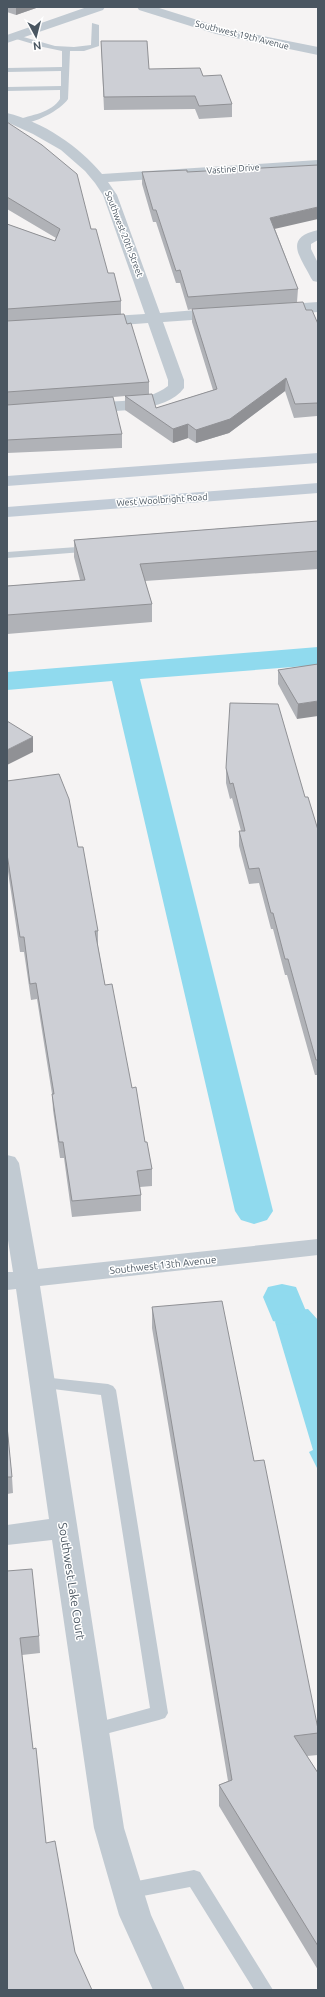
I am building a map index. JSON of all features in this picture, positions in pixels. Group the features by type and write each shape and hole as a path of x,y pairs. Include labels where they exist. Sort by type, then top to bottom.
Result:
{"main road":[{"path":"7,481 318,458"},
{"name":"West Woolbright Road","path":"7,512 318,488"}],"street":[{"path":"12,38 99,7"},
{"name":"Southwest 19th Avenue","path":"143,7 220,32 318,51"},
{"name":"Southwest 20th Street","path":"11,121 52,137 69,148 100,178 110,195 176,380 176,388 168,395 153,401 68,408"},
{"name":"Vastine Drive","path":"100,178 318,164"},
{"path":"318,234 304,242 304,249 318,278"},
{"path":"257,311 318,307"},
{"path":"78,323 234,312"},
{"name":"Southwest Lake Court","path":"7,1163 17,1280 42,1384 109,1828 134,1915 169,1990"},
{"name":"Southwest 13th Avenue","path":"17,1280 318,1248"},
{"path":"7,1535 64,1528"}],"lane":[{"path":"12,38 53,49 85,49 95,46 95,25"},
{"path":"11,121 55,108 61,104 64,99 63,88 66,49"},
{"path":"7,70 64,69"},
{"path":"7,89 63,88"},
{"path":"7,555 103,548"},
{"path":"42,1384 108,1390 159,1713 94,1730"},
{"path":"127,1891 194,1878 264,1990"}],"water":[{"path":"308,1309 318,1320 318,1470 309,1452 313,1450 275,1322 287,1311"}],"building":[{"path":"101,41 147,41 149,69 200,68 203,76 221,75 232,104 199,106 195,96 104,97"},
{"path":"7,122 42,145 77,174 91,229 96,229 108,273 114,273 121,301 7,309 7,224 55,241 60,229 7,197"},
{"path":"318,165 318,207 270,218 298,289 188,297 180,270 176,271 156,210 153,210 142,172 187,170 187,172"},
{"path":"303,302 306,310 312,310 318,324 318,405 317,403 295,404 286,378 230,419 196,430 188,424 173,429 125,396 152,394 156,408 217,389 192,309"},
{"path":"124,314 127,324 131,323 149,382 7,392 7,321"},
{"path":"113,397 122,434 7,440 7,405"},
{"path":"318,521 318,551 140,564 152,604 7,615 7,586 85,580 74,540"},
{"path":"318,664 318,701 298,704 278,670"},
{"path":"230,703 278,704 305,797 308,797 318,830 318,1060 316,1060 288,959 285,959 259,868 249,869 239,831 245,831 233,783 230,784 226,768"},
{"path":"7,721 33,737 7,750"},
{"path":"59,774 69,799 78,847 83,847 98,931 95,931 105,985 112,984 132,1088 136,1087 145,1142 147,1142 152,1169 137,1171 141,1195 72,1201 63,1142 59,1142 52,1094 54,1094 36,983 30,984 24,937 20,937 7,854 7,781"},
{"path":"222,1301 254,1461 264,1460 318,1729 318,1733 294,1736 318,1773 318,1946 219,1785 232,1780 152,1307"},
{"path":"7,1426 12,1477 7,1477"},
{"path":"32,1569 39,1636 20,1638 33,1749 36,1748 46,1843 55,1841 75,1952 92,1990 7,1990 7,1571"}],"waterway":[{"path":"7,681 318,656"},
{"path":"124,672 254,1211"},
{"path":"282,1297 287,1311"}]}
